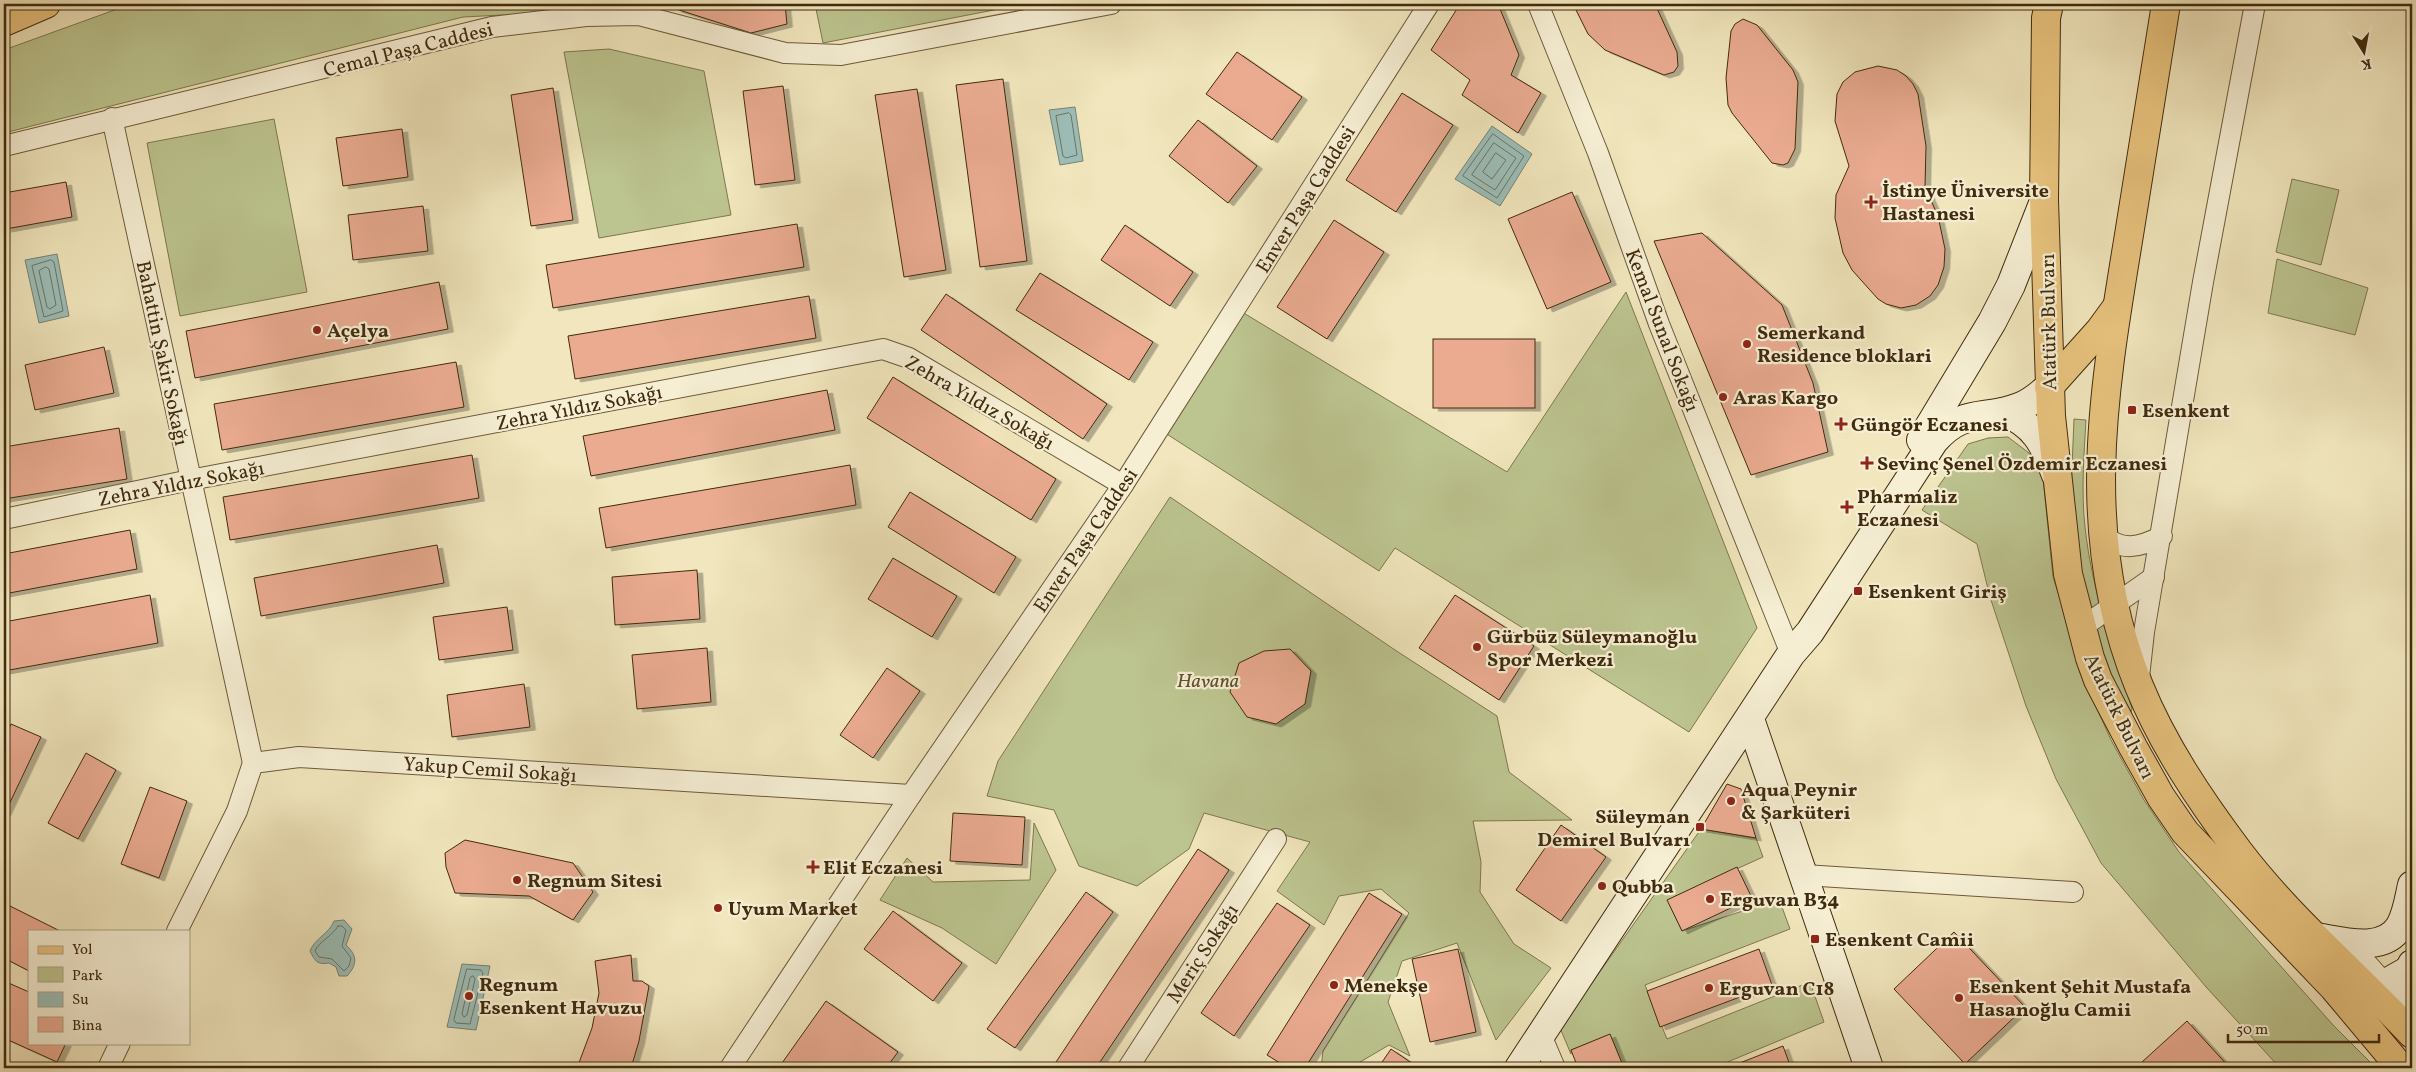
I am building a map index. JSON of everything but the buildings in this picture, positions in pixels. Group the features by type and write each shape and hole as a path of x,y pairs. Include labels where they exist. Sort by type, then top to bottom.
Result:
{"main road":[{"path":"4,22 46,4"},
{"name":"Atatürk Bulvarı","path":"2166,4 2117,307 2100,446 2102,532 2114,604 2138,684 2164,738 2208,809 2266,884 2316,937 2378,988 2412,1034"},
{"name":"Atatürk Bulvarı","path":"2047,9 2044,200 2049,387 2056,475 2067,567 2080,628 2098,680 2161,797 2184,832 2334,988 2401,1068"},
{"path":"1519,1068 1750,719 1791,654 1802,629 1972,358 1992,322 2027,248 2044,200"},
{"path":"1791,654 1810,632 1934,441 1949,426 1960,419 2002,412 2028,403 2049,387 2100,330 2117,307"},
{"path":"2002,412 2020,420 2031,428 2049,456 2056,475"},
{"path":"1750,719 1869,1068"},
{"path":"2316,937 2360,943 2381,941 2393,934 2402,922 2412,885"},
{"path":"2334,988 2350,994 2378,988 2411,967"},
{"path":"2410,1010 2411,967"}],"street":[{"name":"Cemal Paşa Caddesi","path":"4,146 112,118 278,81 492,27 586,16 639,15 785,53 841,55 1111,4"},
{"name":"Enver Paşa Caddesi","path":"730,1068 911,795 1123,485 1429,4"},
{"name":"Kemal Sunal Sokağı","path":"1538,4 1598,153 1659,324 1791,654"},
{"path":"2138,684 2142,645 2162,536 2203,282 2255,4"},
{"name":"Bahattin Şakir Sokağı","path":"112,118 253,764"},
{"name":"Zehra Yıldız Sokağı","path":"4,519 190,480 883,350 909,358 1123,485"},
{"path":"2102,532 2113,542 2131,546 2147,543 2162,536"},
{"path":"2080,628 2154,577"},
{"name":"Yakup Cemil Sokağı","path":"253,764 300,757 911,795"},
{"path":"178,930 237,811 253,764"},
{"name":"Meriç Sokağı","path":"1128,1068 1276,839"},
{"path":"1804,875 2073,892"},
{"path":"2360,943 2362,958 2378,988 2399,1000 2410,1010"},
{"path":"1541,1034 1555,1068"},
{"path":"108,1068 120,1044"}],"green space":[{"path":"131,4 659,4 658,7 463,17 4,133 4,50"},
{"path":"815,4 1025,4 823,43"},
{"path":"609,49 704,71 731,215 599,238 564,52"},
{"path":"274,119 307,292 180,316 147,143"},
{"path":"2292,179 2339,190 2321,265 2276,252"},
{"path":"2277,259 2368,288 2355,335 2268,313"},
{"path":"1626,292 1757,628 1689,732 1395,548 1379,571 1159,429 1237,309 1507,472"},
{"path":"2074,419 2086,420 2083,500 2088,550 2104,619 2132,708 2130,718 2115,696 2082,585 2071,492"},
{"path":"2008,437 2029,453 2043,478 2053,577 2089,691 2111,740 2144,800 2179,852 2334,1026 2376,1068 2280,1068 2207,988 2101,863 2056,779 2026,706 1990,597 1977,544 1922,510 1968,444 1988,438"},
{"name":"Havana","path":"1170,497 1395,650 1497,716 1509,772 1572,820 1473,821 1481,862 1480,892 1514,944 1551,968 1496,1040 1457,943 1402,961 1388,1002 1410,1056 1389,1045 1350,1068 1321,1068 1323,1051 1409,913 1381,889 1339,896 1324,925 1277,891 1310,842 1204,813 1189,849 1137,886 1079,866 1054,810 987,796 998,761"},
{"path":"1034,823 1056,870 996,964 942,928 880,900 907,858 933,882 1030,880"},
{"path":"1701,829 1756,838 1763,857 1668,900 1682,931 1779,899 1790,929 1645,985 1667,1039 1810,982 1824,1022 1713,1068 1624,1068 1610,1035 1571,1050 1571,1054 1560,1028"}],"water":[{"path":"1075,107 1083,161 1060,165 1049,110"},
{"path":"1492,126 1532,154 1500,206 1455,179"},
{"path":"57,254 69,316 39,323 25,260"},
{"path":"344,920 352,929 346,945 352,952 355,960 351,972 347,976 339,976 336,967 329,963 317,961 310,951 334,921"},
{"name":"Regnum Esenkent Havuzu","path":"462,964 490,966 476,1030 447,1027"}],"place":[{"name":"İstinye Üniversite Hastanesi","path":"1871,202"},
{"name":"Açelya","path":"317,330"},
{"name":"Semerkand Residence bloklari","path":"1747,344"},
{"name":"Aras Kargo","path":"1723,397"},
{"name":"Esenkent","path":"2132,410"},
{"name":"Güngör Eczanesi","path":"1841,424"},
{"name":"Sevinç Şenel Özdemir Eczanesi","path":"1867,463"},
{"name":"Pharmaliz Eczanesi","path":"1847,507"},
{"name":"Esenkent Giriş","path":"1858,591"},
{"name":"Gürbüz Süleymanoğlu Spor Merkezi","path":"1477,647"},
{"name":"Aqua Peynir & Şarküteri","path":"1731,801"},
{"name":"Süleyman Demirel Bulvarı","path":"1700,827"},
{"name":"Elit Eczanesi","path":"813,867"},
{"name":"Regnum Sitesi","path":"517,880"},
{"name":"Qubba","path":"1602,886"},
{"name":"Erguvan B34","path":"1710,899"},
{"name":"Uyum Market","path":"718,908"},
{"name":"Esenkent Camii","path":"1815,939"},
{"name":"Menekşe","path":"1334,985"},
{"name":"Erguvan C18","path":"1709,988"},
{"name":"Regnum Esenkent Havuzu","path":"469,996"},
{"name":"Esenkent Şehit Mustafa Hasanoğlu Camii","path":"1959,998"}]}
